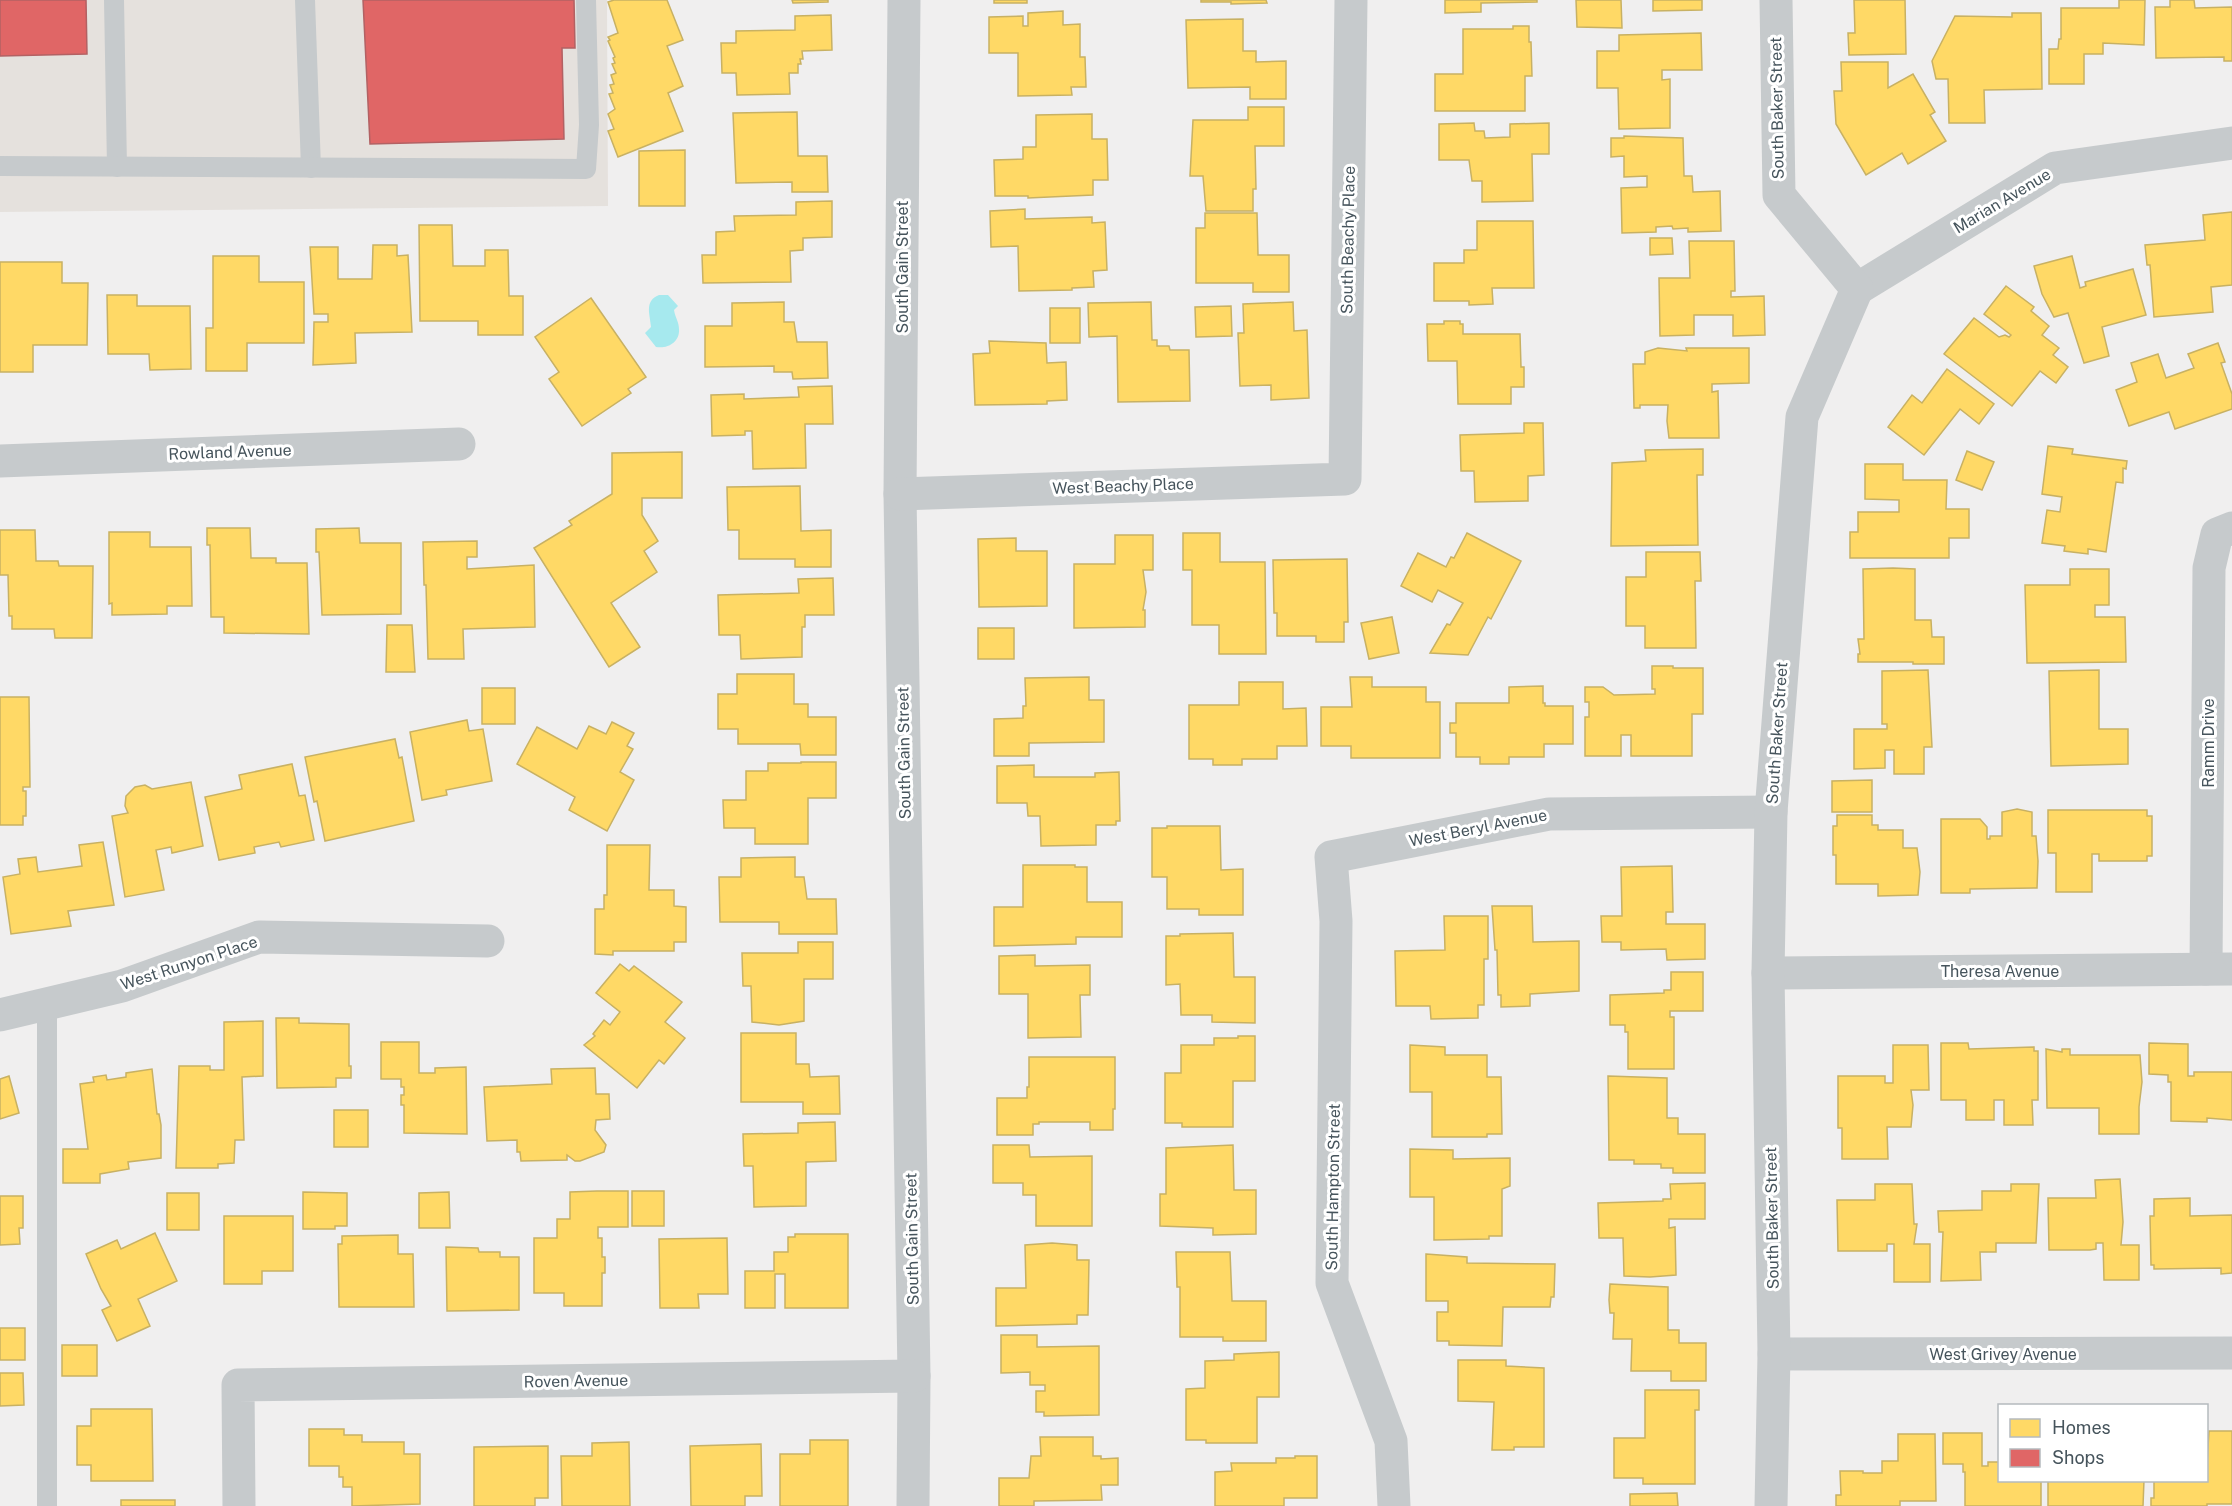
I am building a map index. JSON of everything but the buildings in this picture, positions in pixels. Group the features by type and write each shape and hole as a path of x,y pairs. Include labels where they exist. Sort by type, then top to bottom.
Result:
{"street":[{"name":"South Gain Street","path":"904,0 900,494 914,1376 913,1506"},
{"name":"South Beachy Place","path":"1345,479 1351,0"},
{"name":"South Baker Street","path":"1771,1506 1774,1354 1768,973 1771,812 1802,417 1857,289 1779,195 1776,0"},
{"name":"Marian Avenue","path":"1857,289 2055,168 2232,143"},
{"name":"Rowland Avenue","path":"0,461 459,444"},
{"name":"West Beachy Place","path":"900,494 1345,479"},
{"name":"Ramm Drive","path":"2219,969 2209,568 2217,534 2232,528"},
{"name":"West Beryl Avenue","path":"1331,857 1549,814 1771,812"},
{"name":"South Hampton Street","path":"1331,857 1336,921 1332,1283 1392,1441 1394,1506"},
{"name":"West Runyon Place","path":"0,1015 122,986 259,937 488,941"},
{"name":"Theresa Avenue","path":"1768,973 2219,969"},
{"name":"West Grivey Avenue","path":"1774,1354 2232,1353"},
{"name":"Roven Avenue","path":"239,1506 238,1385 914,1376"}],"lane":[{"path":"114,0 117,167"},
{"path":"305,0 311,168"},
{"path":"0,166 586,169 589,125 586,0"},
{"path":"46,1004 47,1506"}],"shaded area":[{"path":"0,0 607,0 608,206 0,212"}],"water":[{"path":"659,295 668,295 678,306 674,310 679,334 669,346 656,347 645,333 651,327 649,313 651,301"}]}
